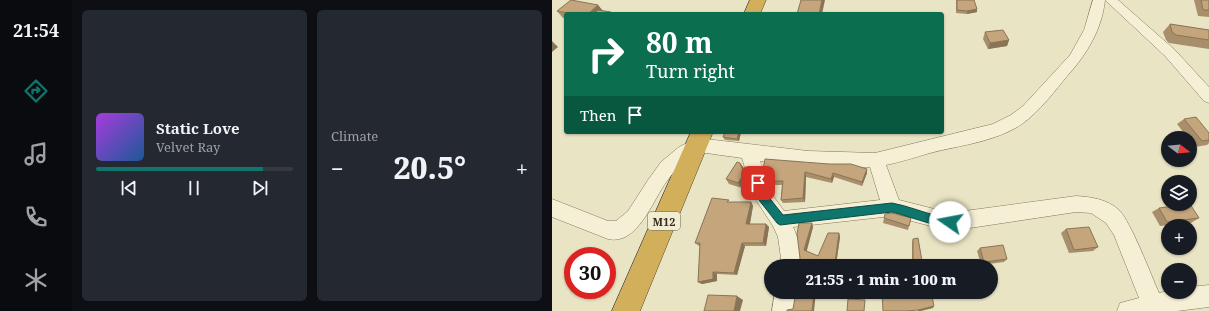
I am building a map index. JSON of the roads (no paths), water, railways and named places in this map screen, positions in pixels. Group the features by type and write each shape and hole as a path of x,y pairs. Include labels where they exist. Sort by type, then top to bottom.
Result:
{"highway":[{"path":"753,12 758,0"},
{"name":"M12","path":"626,311 700,138"}],"street":[{"path":"552,208 612,232 617,230 635,217 659,175 668,165 700,138 749,152 830,159 876,160 933,145 984,134 1002,128 1017,119 1045,92 1076,57 1089,32 1099,7 1099,0"},
{"path":"1111,0 1170,53 1209,97"},
{"path":"749,152 763,197 780,220 788,237 791,259"},
{"path":"876,160 892,207"},
{"path":"780,220 892,207 950,222 1076,204 1091,205 1102,209 1113,217 1121,230 1153,306"},
{"path":"1128,311 1187,298 1209,296"},
{"path":"783,311 785,299"}]}
